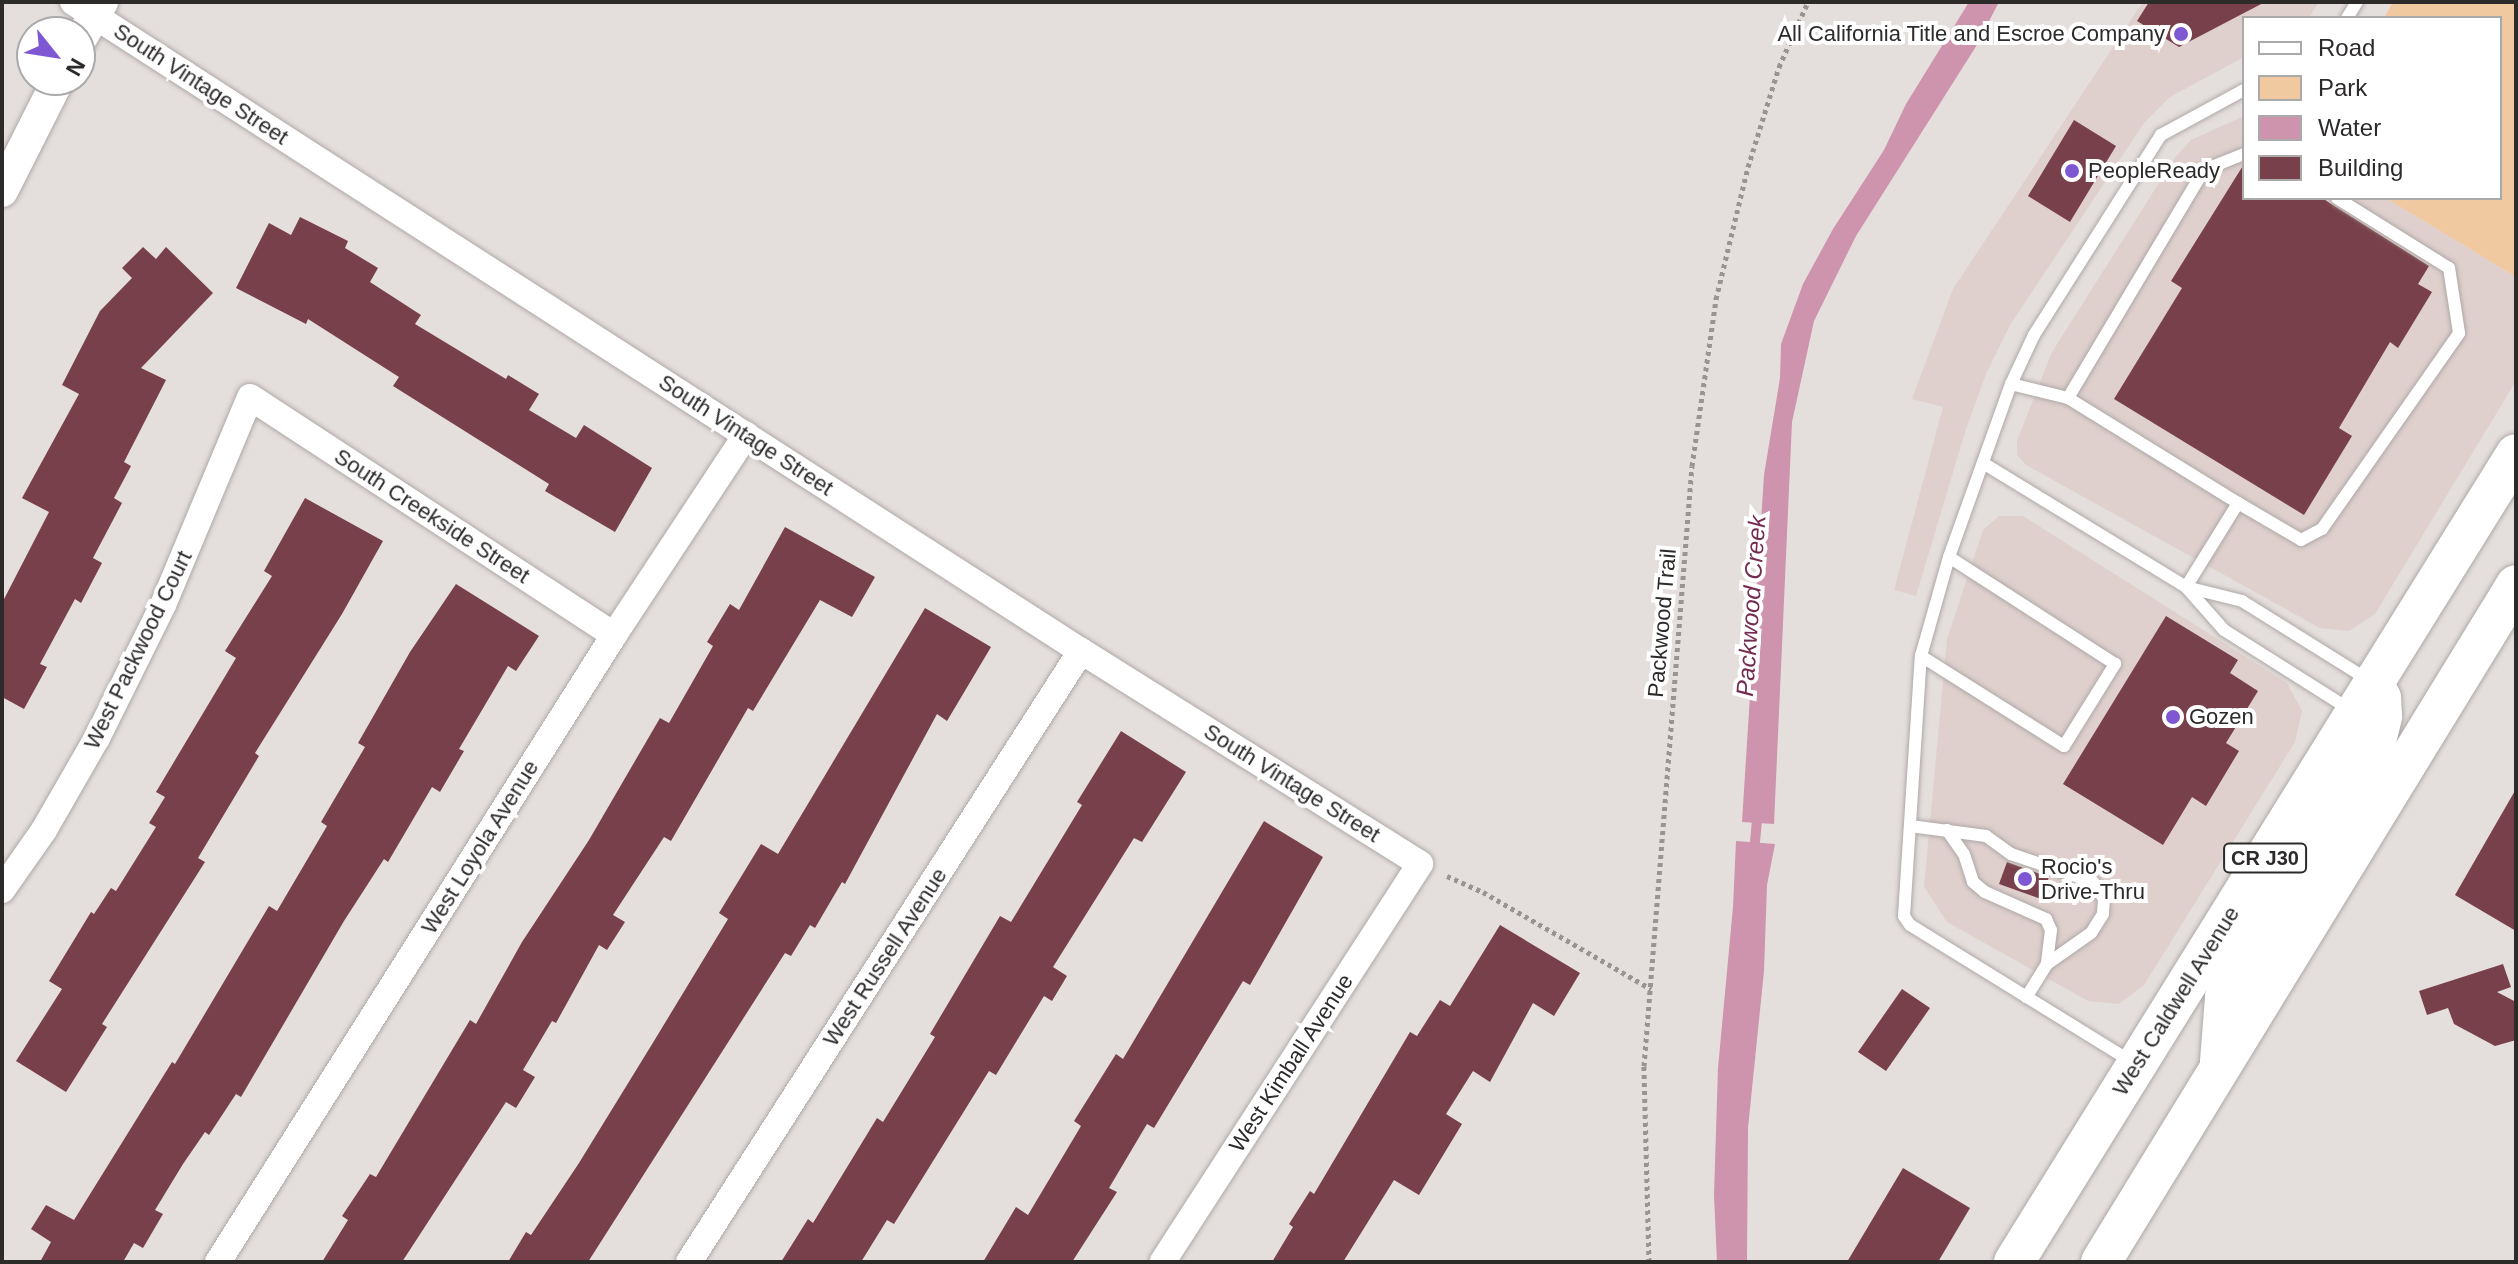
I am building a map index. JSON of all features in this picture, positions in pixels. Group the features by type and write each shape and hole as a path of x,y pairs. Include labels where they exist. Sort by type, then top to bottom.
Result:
{"main road":[{"name":"West Caldwell Avenue","path":"2014,1262 2516,454"},
{"name":"CR J30","path":"2101,1262 2516,585"},
{"path":"2220,1071 2225,997 2373,753 2382,716 2381,698 2364,697"}],"street":[{"name":"South Vintage Street","path":"87,15 1081,651 1420,864"},
{"path":"2,191 50,96"},
{"name":"South Creekside Street","path":"250,397 614,635"},
{"name":"West Packwood Court","path":"2,890 44,830 97,738 163,605 250,397"},
{"name":"West Loyola Avenue","path":"218,1262 614,635 746,435"},
{"name":"West Russell Avenue","path":"689,1262 1081,651"},
{"name":"West Kimball Avenue","path":"1163,1262 1420,864"}],"lane":[{"path":"2137,1065 1910,925 1904,916 1921,656 1949,557 2011,384 2034,335 2161,135 2242,91"},
{"path":"2068,398 2204,170 2242,155"},
{"path":"2011,384 2068,398 2301,540 2322,529 2459,333 2449,268 2340,200"},
{"path":"1983,463 2186,587 2224,630 2364,697"},
{"path":"2186,587 2238,503"},
{"path":"1921,656 2064,746 2115,664 1949,557"},
{"path":"2186,587 2242,601 2364,697"},
{"path":"1910,826 1986,836 2011,854 2093,882 2104,899 2103,914 2091,933 2047,964 2026,997"},
{"path":"1947,830 1964,854 1973,882 1985,892 2046,919 2051,938 2047,964"}],"path":[{"name":"Packwood Trail","path":"1649,1262 1644,1066 1685,541 1716,299 1748,167 1779,67 1808,2"},
{"path":"1420,864 1483,892 1651,990"}],"shaded area":[{"path":"2143,2 2319,2 2310,16 2242,16 2242,58 2170,97 2144,123 2010,325 1986,374 1966,429 1916,596 1894,590 1943,407 1912,399 1953,289"},
{"path":"2242,117 2242,200 2389,200 2516,277 2516,381 2375,614 2349,631 2320,628 2026,465 2017,455 2017,441 2052,352 2176,156 2191,140"},
{"path":"1999,516 2023,516 2287,683 2302,711 2295,742 2144,985 2119,1004 2088,1001 1947,922 1924,887 1947,639 1983,530"}],"green space":[{"path":"2393,2 2516,2 2516,277 2389,200 2502,200 2502,16 2385,16"}],"water":[{"name":"Packwood Creek","path":"1969,2 1999,2 1975,48 1856,236 1814,321 1792,422 1774,824 1742,822 1764,475 1780,378 1781,344 1803,284 1833,229 1884,150 1906,104"},
{"path":"1736,841 1775,844 1767,885 1764,971 1748,1128 1747,1262 1717,1262 1714,1195 1718,1068"}],"building":[{"name":"All California Title and Escroe Company","path":"2149,2 2265,2 2179,47 2137,21"},
{"name":"PeopleReady","path":"2074,120 2116,146 2070,222 2028,196"},
{"path":"2242,167 2242,200 2325,200 2429,266 2418,284 2432,292 2398,348 2390,342 2339,428 2352,436 2304,515 2114,399 2182,288 2171,281"},
{"path":"300,217 348,241 345,248 378,268 370,282 421,315 415,324 506,379 508,375 539,394 529,410 576,438 584,425 652,468 615,532 545,491 549,484 393,386 399,377 308,319 306,324 236,288 269,223 291,235"},
{"path":"143,247 156,259 166,247 213,293 141,368 166,380 124,462 131,466 114,498 122,503 93,558 102,563 81,603 75,599 40,664 47,667 24,709 2,697 2,603 49,512 22,498 79,394 62,385 100,311 132,278 122,268"},
{"path":"305,498 383,541 342,614 255,753 259,756 198,858 205,862 102,1024 107,1027 66,1092 16,1061 62,989 49,981 91,912 94,914 111,888 116,891 156,827 149,823 165,797 156,792 236,658 225,651 272,576 264,571"},
{"path":"785,527 875,577 852,617 820,600 753,711 748,708 671,841 664,837 613,915 625,922 607,950 599,945 556,1023 552,1021 523,1070 535,1077 516,1108 506,1102 402,1262 322,1262 348,1220 342,1216 370,1174 376,1177 470,1020 476,1024 522,942 589,840 660,718 669,723 713,646 707,642 730,604 739,610"},
{"path":"456,584 539,636 516,671 508,666 459,749 464,751 440,792 432,787 388,862 384,859 241,1097 236,1094 209,1135 205,1132 183,1164 155,1210 163,1214 143,1248 134,1243 123,1262 40,1262 51,1242 31,1229 46,1205 74,1220 172,1062 175,1064 269,906 277,911 327,826 321,822 365,747 358,743 410,652"},
{"path":"925,608 991,647 947,721 937,714 845,884 842,882 815,928 810,925 791,956 785,953 588,1262 508,1262 526,1232 531,1235 579,1163 728,919 719,913 761,844 778,854"},
{"name":"Gozen","path":"2166,616 2238,660 2230,673 2258,691 2226,743 2239,751 2206,806 2192,797 2163,845 2063,784"},
{"path":"1121,731 1186,772 1142,842 1134,838 1053,967 1067,976 1052,1001 1044,996 996,1075 989,1071 894,1224 887,1220 861,1262 781,1262 808,1219 813,1223 877,1118 883,1122 935,1037 930,1034 1000,916 1011,922 1082,805 1077,802"},
{"path":"2516,789 2516,931 2455,895"},
{"path":"1264,821 1323,857 1250,985 1243,981 1154,1128 1147,1124 1109,1188 1117,1192 1072,1262 983,1262 1016,1207 1028,1215 1081,1126 1074,1121 1116,1054 1123,1059"},
{"name":"Rocio's Drive-Thru","path":"2007,862 2049,877 2041,899 1999,884"},
{"path":"1500,925 1580,973 1554,1016 1533,1003 1490,1082 1473,1071 1446,1114 1462,1124 1419,1195 1394,1180 1343,1262 1272,1262 1293,1227 1289,1224 1310,1191 1314,1194 1410,1032 1417,1036 1440,1000 1450,1006"},
{"path":"2503,964 2511,987 2497,992 2516,1002 2516,1040 2495,1046 2454,1024 2448,1008 2427,1015 2419,991"},
{"path":"1902,989 1930,1008 1886,1071 1858,1052"},
{"path":"1903,1168 1970,1208 1938,1262 1847,1262"}],"waterway":[{"name":"Packwood Creek","path":"1754,853 1758,809"}],"place":[{"name":"All California Title and Escroe Company","path":"2181,34"},
{"name":"PeopleReady","path":"2072,171"},
{"name":"Gozen","path":"2173,717"},
{"name":"Rocio's Drive-Thru","path":"2025,879"}]}
